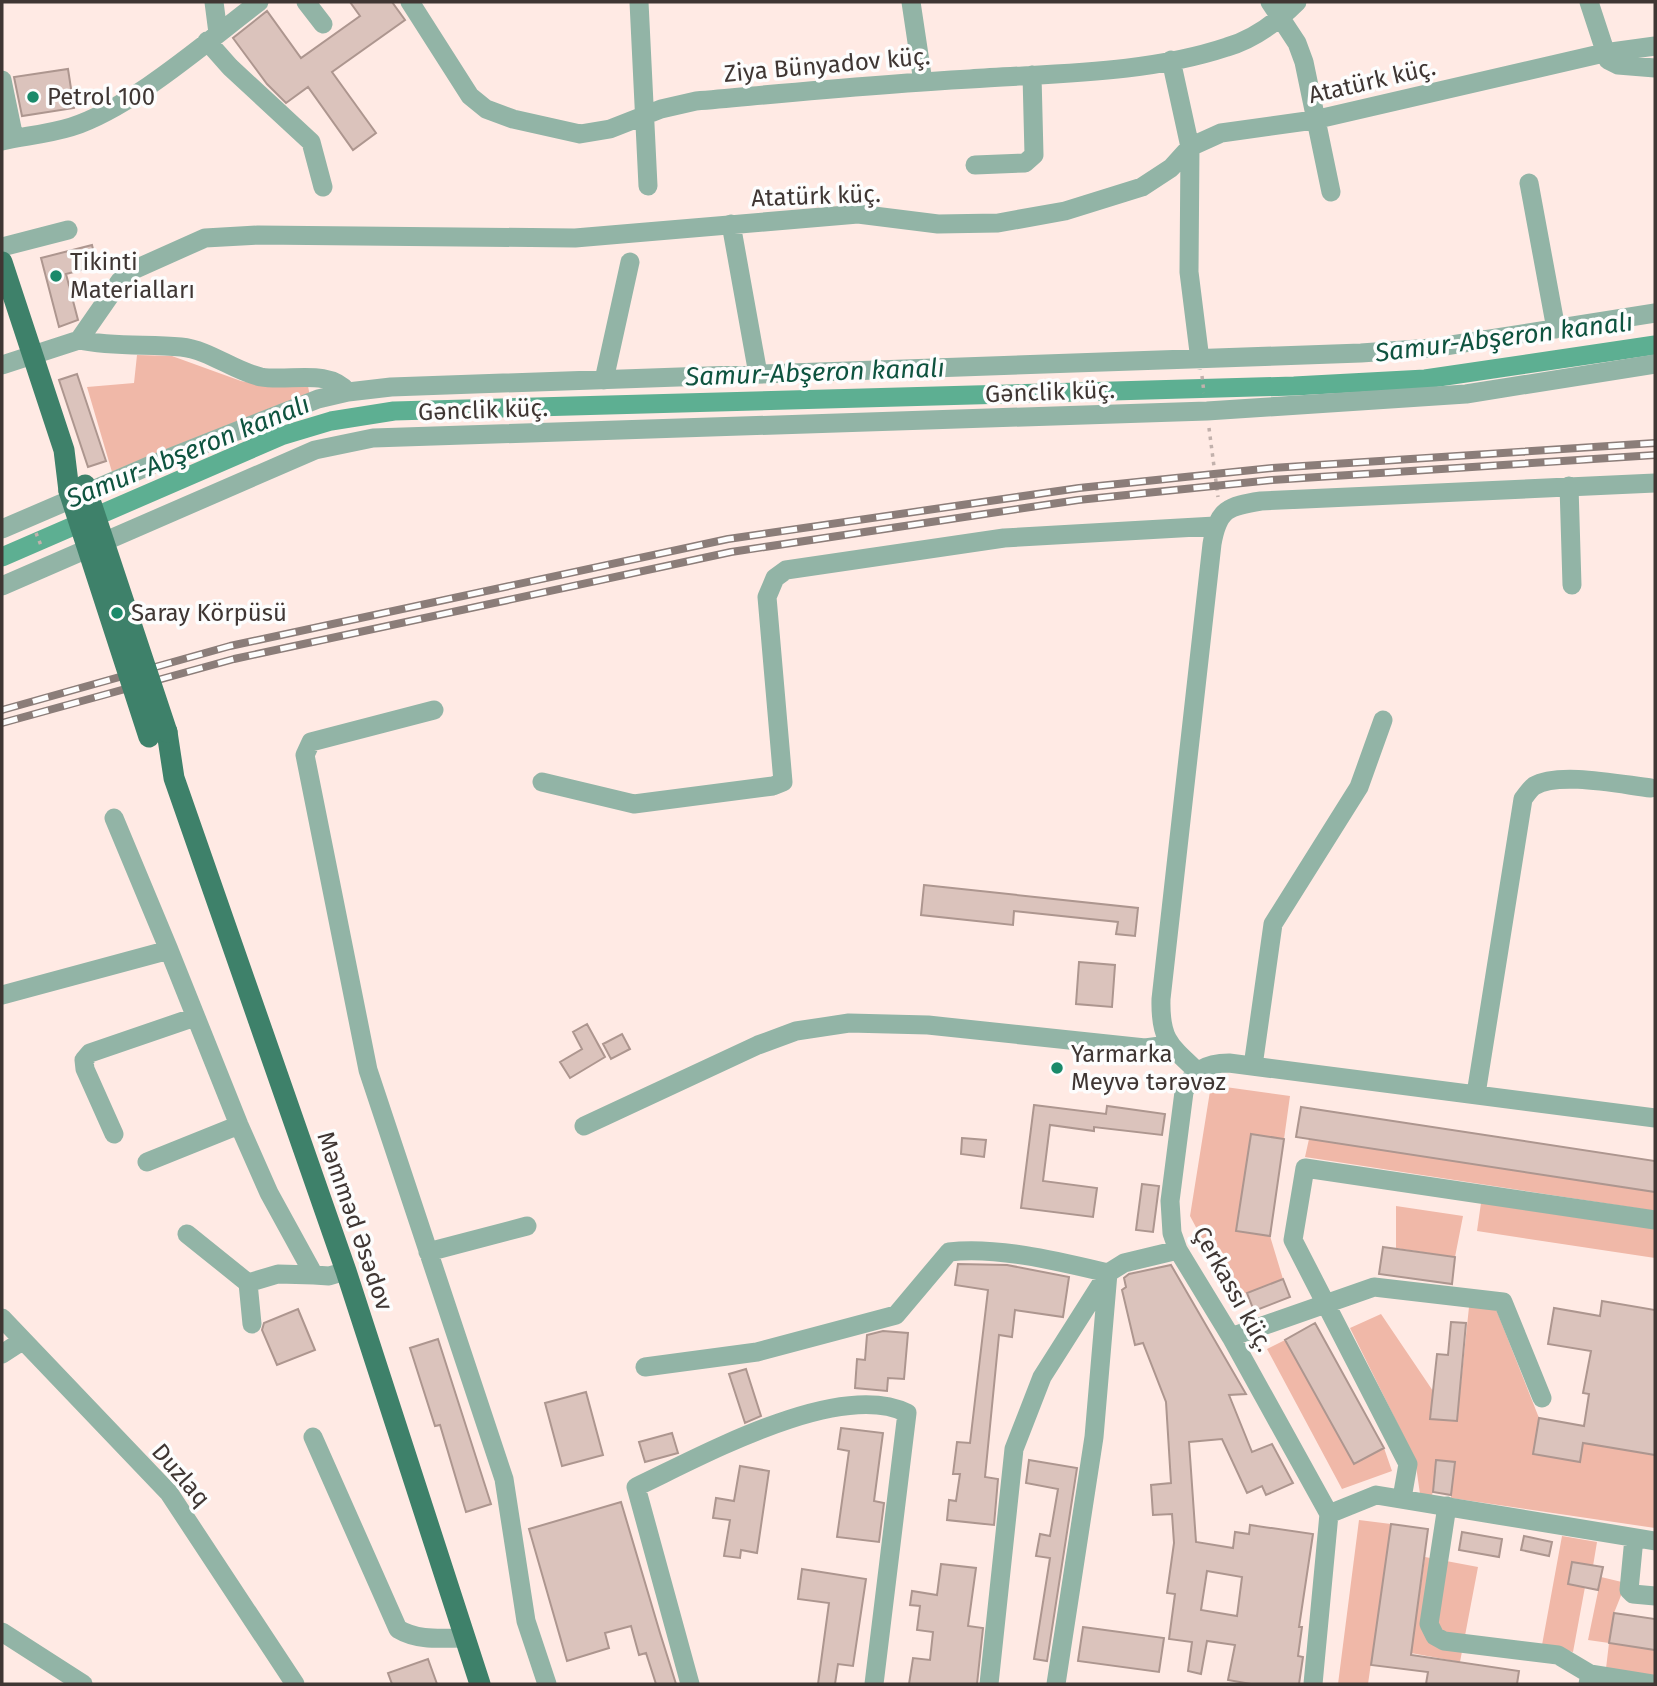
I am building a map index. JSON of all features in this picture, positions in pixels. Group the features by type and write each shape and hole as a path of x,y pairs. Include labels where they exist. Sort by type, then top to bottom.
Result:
{"main road":[{"path":"2,262 33,355"},
{"name":"Məmməd Əsədov","path":"33,355 158,734 346,1271 480,1684"}],"street":[{"path":"214,2 213,37 230,67 311,142 323,187"},
{"path":"2,80 8,140 72,127 123,101 259,2"},
{"path":"306,2 323,24"},
{"name":"Ziya Bünyadov küç.","path":"410,2 470,96 486,109 564,133 580,134 610,129 644,115 696,101 1032,75 1171,60 1230,47 1266,29 1275,9 1297,2"},
{"path":"639,2 648,186"},
{"path":"911,2 921,53 923,82"},
{"path":"1589,2 1604,53 1618,65 1655,68"},
{"path":"1275,9 1304,62 1331,192"},
{"name":"Atatürk küç.","path":"79,340 120,281 131,271 205,238 258,235 575,238 858,214 966,225 1035,217 1142,187 1171,168 1190,147 1221,133 1314,120 1604,53 1655,46"},
{"path":"1171,60 1190,147 1189,272 1200,360"},
{"path":"975,166 1025,163 1031,160 1034,155 1032,75"},
{"path":"1529,183 1556,329"},
{"path":"731,224 758,374"},
{"path":"2,247 68,230"},
{"path":"604,380 630,262"},
{"name":"Gənclik küç.","path":"2,529 318,399 348,392 391,387 1200,360 1390,351 1655,313"},
{"path":"2,365 79,340 107,345 184,348 240,371 263,377 329,379 341,384 348,392"},
{"name":"Gənclik küç.","path":"2,586 315,450 362,440 1207,411 1466,394 1655,364"},
{"path":"542,782 634,804 773,786 783,782 767,597 775,578 786,570 1004,538 1219,519 1237,505 1261,501 1655,483"},
{"path":"1569,486 1572,585"},
{"path":"1219,519 1161,999 1160,1021 1168,1045 1197,1071 1221,1063 1253,1066 1655,1118"},
{"path":"434,709 332,734 311,742 305,754 368,1070 504,1479 526,1621 547,1684"},
{"path":"1253,1066 1273,924 1359,787 1383,720"},
{"path":"1476,1094 1523,799 1534,786 1550,782 1579,780 1651,788"},
{"path":"114,818 239,1125 270,1193 314,1275"},
{"path":"2,995 169,950"},
{"path":"114,1134 85,1069 84,1060 90,1053 195,1017"},
{"path":"584,1126 758,1045 796,1031 849,1023 928,1025 1145,1048 1168,1045"},
{"name":"Çerkassı küç.","path":"1197,1071 1184,1092 1170,1201 1172,1233 1178,1251 1231,1337 1329,1514"},
{"path":"147,1162 239,1125"},
{"path":"1402,1498 1408,1464 1293,1240 1305,1168 1655,1220"},
{"path":"428,1252 527,1226"},
{"path":"187,1234 248,1283 252,1324"},
{"path":"645,1367 757,1352 896,1315 949,1252 980,1251 1066,1263 1108,1273"},
{"path":"989,1684 1014,1449 1042,1377 1108,1273 1124,1263 1178,1251"},
{"path":"248,1283 278,1274 329,1276 346,1271"},
{"path":"1056,1684 1094,1437 1108,1273"},
{"path":"1231,1337 1374,1287 1503,1301 1542,1398"},
{"name":"Duzlaq","path":"2,1318 169,1493 295,1684"},
{"path":"2,1354 22,1341"},
{"path":"690,1684 636,1487 730,1442 827,1407 894,1407 907,1413 874,1684"},
{"path":"313,1437 398,1629 408,1635 429,1639 464,1638"},
{"path":"1312,1684 1329,1514 1364,1497 1376,1495 1402,1498 1655,1541"},
{"path":"1447,1506 1429,1624 1435,1636 1444,1642 1558,1655 1589,1679 1652,1684"},
{"path":"1634,1538 1629,1590 1633,1594 1655,1596"},
{"path":"2,1632 83,1684"}],"path":[{"path":"1200,360 1219,519"},
{"path":"30,517 48,567"}],"shaded area":[{"path":"137,355 172,356 241,381 268,386 308,386 310,397 112,472 87,387 134,383"},
{"path":"1211,1085 1290,1096 1284,1139 1251,1135 1236,1231 1270,1236 1283,1279 1247,1293 1230,1291 1190,1216"},
{"path":"1309,1139 1655,1192 1655,1211 1305,1157"},
{"path":"1481,1203 1655,1229 1655,1258 1477,1231"},
{"path":"1396,1206 1463,1216 1455,1257 1396,1248"},
{"path":"1469,1307 1496,1309 1539,1418 1533,1454 1579,1462 1583,1443 1655,1455 1655,1528 1451,1498 1454,1462 1437,1460 1432,1496 1420,1494 1415,1459 1350,1328 1381,1314 1433,1391 1431,1419 1457,1421"},
{"path":"1285,1340 1354,1464 1384,1448 1392,1471 1342,1489 1267,1349"},
{"path":"1359,1520 1391,1524 1368,1684 1338,1684"},
{"path":"1562,1536 1597,1542 1593,1566 1572,1562 1585,1587 1573,1652 1542,1645"},
{"path":"1425,1557 1478,1567 1460,1662 1411,1653"},
{"path":"1601,1577 1626,1583 1614,1613 1609,1643 1588,1640"},
{"path":"1609,1643 1655,1650 1655,1684 1605,1677"}],"building":[{"path":"350,2 392,2 405,20 332,72 376,133 353,150 308,87 286,103 267,84 233,38 267,11 301,58 360,16"},
{"path":"68,69 74,108 22,116 14,77"},
{"path":"92,245 97,266 66,274 78,320 59,327 41,258"},
{"path":"77,374 106,461 88,467 59,380"},
{"path":"924,885 1138,908 1135,936 1116,934 1118,922 1014,911 1013,925 921,915"},
{"path":"1079,962 1115,965 1112,1007 1076,1004"},
{"path":"587,1024 605,1057 570,1078 560,1062 582,1049 573,1032"},
{"path":"622,1034 630,1049 611,1059 603,1044"},
{"path":"1034,1105 1106,1114 1107,1106 1165,1114 1162,1135 1050,1125 1043,1181 1097,1188 1093,1217 1021,1208"},
{"path":"1301,1107 1655,1161 1655,1192 1296,1137"},
{"path":"1251,1134 1284,1139 1270,1236 1236,1231"},
{"path":"962,1138 986,1140 984,1157 961,1154"},
{"path":"1142,1184 1159,1186 1153,1232 1136,1230"},
{"path":"1383,1247 1455,1257 1452,1284 1379,1274"},
{"path":"958,1264 1007,1265 1069,1277 1063,1317 1015,1310 1012,1337 999,1335 985,1477 998,1479 994,1525 947,1520 949,1500 956,1501 960,1474 953,1474 957,1442 970,1443 988,1290 955,1285"},
{"path":"1171,1265 1246,1394 1229,1395 1252,1452 1272,1444 1293,1483 1266,1495 1262,1486 1247,1493 1222,1439 1189,1442 1196,1542 1233,1548 1235,1532 1249,1534 1250,1525 1313,1534 1299,1627 1302,1627 1298,1656 1303,1657 1299,1684 1251,1684 1228,1680 1235,1645 1207,1641 1201,1674 1188,1671 1192,1642 1169,1639 1175,1594 1167,1593 1174,1543 1172,1514 1153,1515 1151,1485 1171,1483 1166,1402 1143,1343 1135,1345 1122,1290 1126,1287 1124,1278 1129,1274","holes":["1207,1571 1242,1577 1237,1616 1201,1610"]},
{"path":"1283,1279 1290,1297 1254,1311 1247,1293"},
{"path":"1602,1301 1655,1310 1655,1455 1583,1443 1580,1462 1533,1454 1539,1418 1584,1426 1589,1394 1583,1393 1591,1351 1548,1344 1554,1308 1600,1316"},
{"path":"298,1309 315,1350 277,1365 262,1330 264,1323"},
{"path":"1451,1322 1466,1323 1457,1421 1430,1419 1437,1354 1448,1355"},
{"path":"1315,1323 1384,1448 1354,1464 1285,1340"},
{"path":"883,1331 908,1333 904,1379 888,1378 887,1391 855,1388 857,1359 865,1360 867,1335"},
{"path":"438,1339 491,1504 466,1512 440,1425 435,1426 410,1348"},
{"path":"746,1369 761,1416 745,1423 729,1374"},
{"path":"586,1392 603,1455 562,1466 545,1403"},
{"path":"841,1428 883,1433 874,1501 884,1503 879,1542 837,1537 849,1451 838,1449"},
{"path":"672,1433 678,1453 645,1462 639,1442"},
{"path":"1029,1460 1077,1468 1047,1661 1034,1659 1050,1558 1036,1556 1040,1534 1050,1536 1058,1489 1026,1483"},
{"path":"1436,1460 1455,1462 1451,1495 1433,1492"},
{"path":"740,1466 769,1471 757,1553 741,1550 740,1558 724,1556 730,1520 713,1518 716,1498 734,1501"},
{"path":"621,1502 676,1684 656,1684 646,1653 639,1655 631,1626 605,1633 609,1648 567,1661 529,1529"},
{"path":"1391,1524 1428,1529 1411,1655 1519,1671 1517,1684 1426,1684 1428,1672 1371,1665"},
{"path":"1462,1532 1502,1539 1499,1557 1459,1550"},
{"path":"1524,1536 1552,1542 1549,1556 1521,1550"},
{"path":"1572,1562 1603,1567 1598,1590 1568,1584"},
{"path":"941,1564 976,1568 968,1626 983,1628 977,1684 909,1684 913,1658 930,1660 933,1632 917,1630 920,1606 910,1605 912,1591 937,1595"},
{"path":"802,1569 866,1579 853,1666 838,1664 835,1684 818,1684 829,1603 798,1599"},
{"path":"1614,1613 1655,1619 1655,1650 1609,1643"},
{"path":"1083,1627 1164,1638 1159,1672 1078,1661"},
{"path":"428,1659 437,1684 392,1684 388,1673"}],"waterway":[{"name":"Samur-Abşeron kanalı","path":"2,557 281,436 331,421 394,411 1294,386 1425,379 1655,345"}],"railway":[{"path":"2,710 230,646 728,539 1079,488 1272,468 1655,443"},
{"path":"2,723 234,659 731,552 1078,500 1272,480 1655,455"}],"place":[{"name":"Petrol 100","path":"33,97"},
{"name":"Tikinti Materialları","path":"56,276"},
{"name":"Saray Körpüsü","path":"117,613"},
{"name":"Yarmarka Meyvә tәrәvәz","path":"1057,1068"}]}
